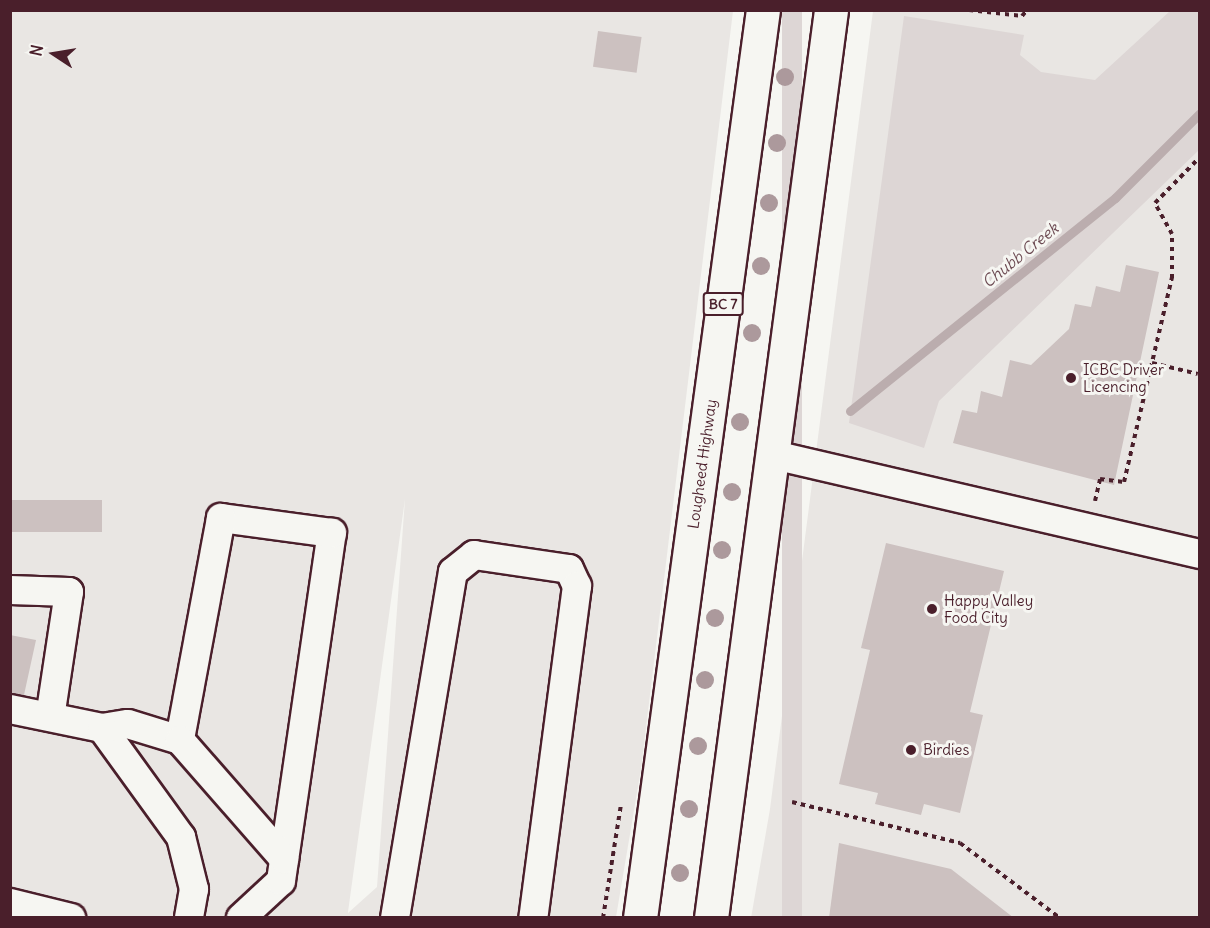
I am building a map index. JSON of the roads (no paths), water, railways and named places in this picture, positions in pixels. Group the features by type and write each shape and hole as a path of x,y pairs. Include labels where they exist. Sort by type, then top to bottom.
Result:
{"main road":[{"name":"Lougheed Highway","path":"640,918 763,10"},
{"path":"711,918 831,10"}],"lane":[{"path":"774,455 1200,554"},
{"path":"180,740 221,518 332,533 281,881 241,918"},
{"path":"395,918 453,572 474,555 569,569 577,586 533,918"},
{"path":"10,590 69,592 50,717"},
{"path":"10,709 102,728 128,724 180,740 284,859"},
{"path":"102,728 181,837 194,889 189,918"},
{"path":"10,903 71,918"}],"waterway":[{"name":"Chubb Creek","path":"850,411 1115,198 1200,113"}],"place":[{"name":"ICBC Driver Licencing","path":"1071,378"},
{"name":"Happy Valley Food City","path":"932,609"},
{"name":"Birdies","path":"911,750"}]}
